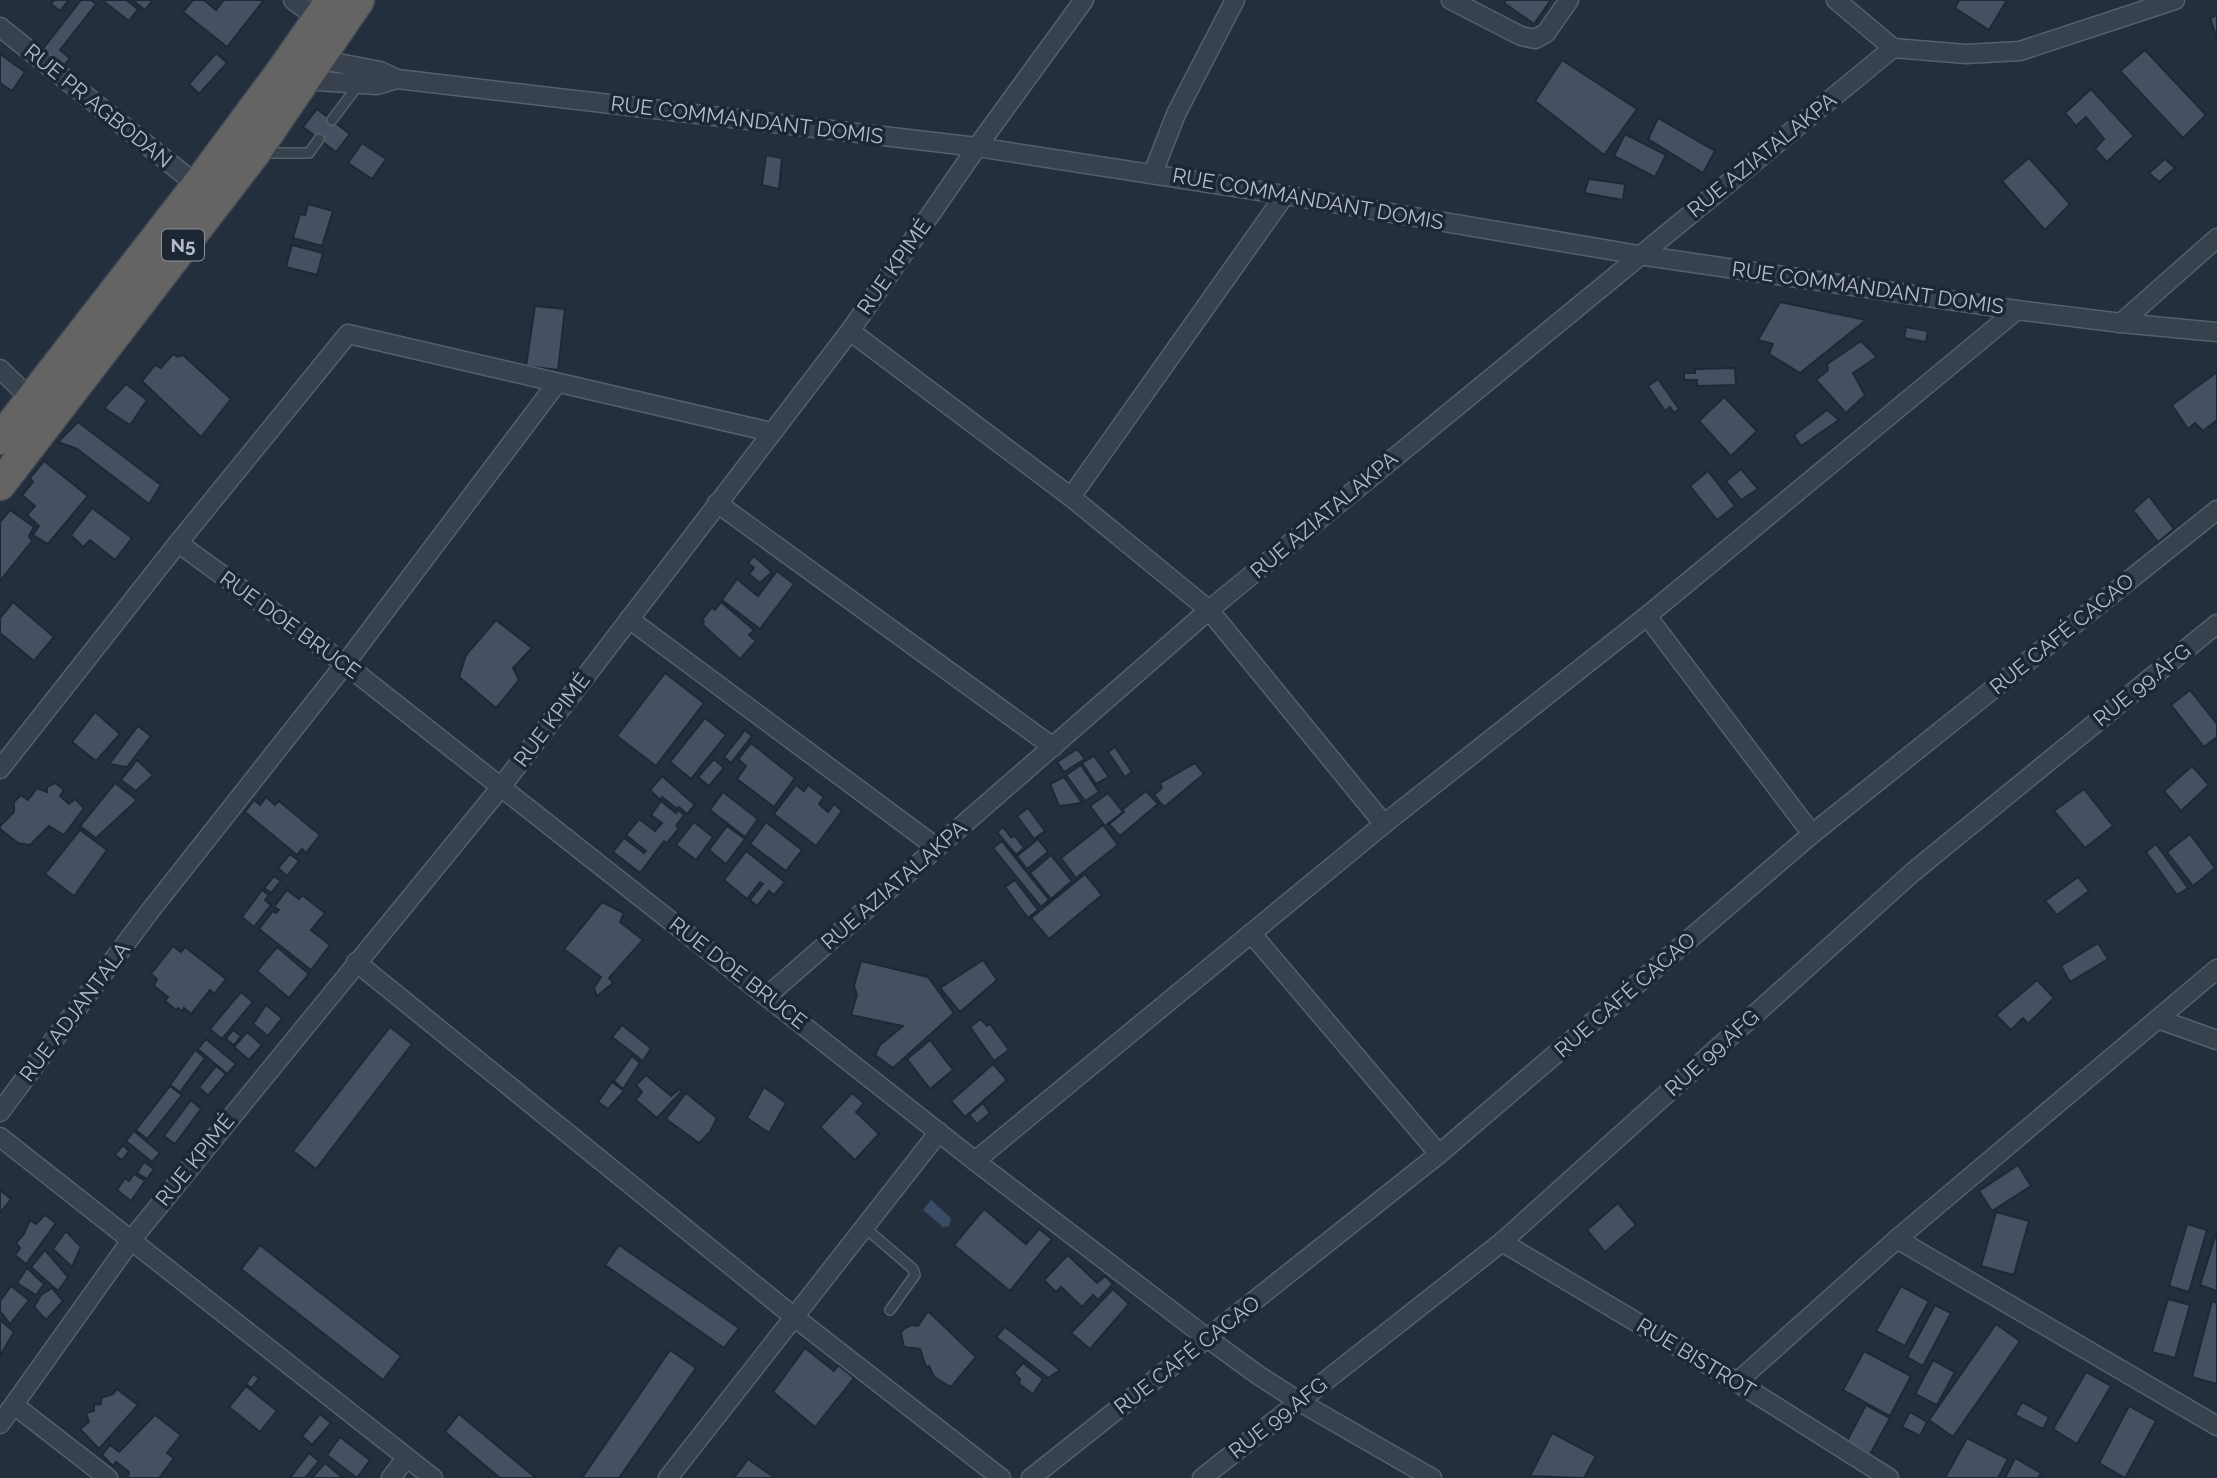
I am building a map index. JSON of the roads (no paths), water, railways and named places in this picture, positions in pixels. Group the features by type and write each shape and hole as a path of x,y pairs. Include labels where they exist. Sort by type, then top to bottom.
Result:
{"highway":[{"name":"N5","path":"0,439 197,185 300,64 359,0"},
{"name":"N5","path":"0,485 255,153 300,64 324,9"}],"street":[{"path":"293,0 324,9"},
{"name":"RUE KPIMÉ","path":"0,1424 132,1239 501,787 850,331 977,147 1084,0"},
{"path":"1153,173 1176,114 1235,0"},
{"path":"1451,0 1521,36 1535,39 1546,33 1569,0"},
{"path":"1836,0 1893,48 1966,54 2020,51 2175,0"},
{"name":"RUE PR AGBODAN","path":"0,27 197,185"},
{"name":"RUE AZIATALAKPA","path":"767,996 1209,610 1893,48"},
{"name":"RUE COMMANDANT DOMIS","path":"300,64 380,71 397,79 977,147 1153,173 1639,256 2017,310 2217,332"},
{"name":"RUE COMMANDANT DOMIS","path":"300,64 359,84 377,85 397,79"},
{"path":"1071,496 1285,195"},
{"path":"2121,323 2217,238"},
{"path":"975,1161 1384,824 1647,615 2017,310"},
{"path":"850,331 1071,496 1209,610 1384,824"},
{"path":"0,769 178,543 348,334 771,432"},
{"path":"0,369 31,399"},
{"name":"RUE ADJANTALA","path":"0,1112 150,911 345,664 557,383"},
{"path":"717,503 1053,747"},
{"name":"RUE CAFÉ CACAO","path":"1031,1478 1439,1154 1812,834 2217,510"},
{"name":"RUE DOE BRUCE","path":"178,543 345,664 975,1161 1207,1338 1300,1402 1432,1478"},
{"path":"1647,615 1812,834"},
{"path":"629,619 936,847"},
{"name":"RUE 99.AFG","path":"1202,1478 1502,1242 1913,872 2217,624"},
{"path":"1251,933 1439,1154"},
{"path":"356,962 793,1317 1001,1478"},
{"path":"1737,1382 1897,1238 2217,969"},
{"path":"2158,1019 2217,1040"},
{"path":"667,1478 939,1132"},
{"path":"0,1137 433,1478"},
{"path":"1897,1238 2217,1426"},
{"name":"RUE BISTROT","path":"1502,1242 1737,1382 1889,1478"},
{"path":"14,1405 108,1478"},
{"path":"391,1478 406,1458"}],"lane":[{"path":"332,120 359,84"},
{"path":"255,153 309,153 319,139"},
{"path":"864,1227 913,1269 915,1275 890,1310"}],"water":[{"path":"931,1200 951,1218 949,1226 943,1227 923,1210"}]}
